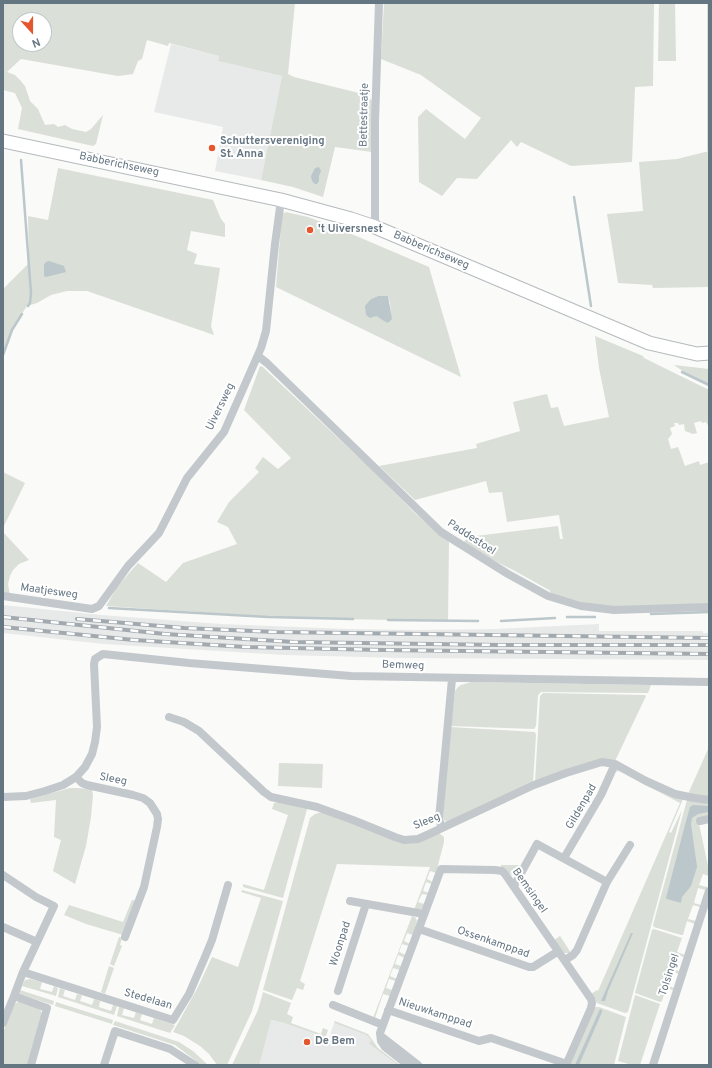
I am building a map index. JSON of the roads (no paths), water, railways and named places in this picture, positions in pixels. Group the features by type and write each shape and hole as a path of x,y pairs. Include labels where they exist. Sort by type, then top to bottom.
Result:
{"main road":[{"name":"Babberichseweg","path":"3,141 281,200 375,227 649,343 697,354 709,353"}],"street":[{"name":"Bettestraatje","path":"375,227 375,121 380,3"},
{"name":"Uiversweg","path":"92,609 99,606 128,566 160,533 187,478 224,432 258,356 266,331 281,200"},
{"name":"Paddestoel","path":"258,356 441,532 508,574 548,596 581,606 600,609 709,607"},
{"name":"Maatjesweg","path":"3,596 92,609"},
{"name":"Bemweg","path":"98,656 108,654 196,664 351,676 709,682"},
{"name":"Sleeg","path":"3,797 26,796 45,792 63,785 76,777 85,767 92,754 97,727 94,664 95,659 98,656"},
{"path":"442,828 439,819 452,678"},
{"name":"Sleeg","path":"169,717 184,722 199,731 271,797 317,807 404,840 418,839 541,782 596,763 615,764 646,781 675,794 709,800"},
{"name":"Gildenpad","path":"564,858 601,795 615,764"},
{"name":"Sleeg","path":"76,777 87,786 143,798 150,803 157,814 157,827 144,887 125,937"},
{"path":"700,821 709,819"},
{"path":"514,886 537,844 607,882"},
{"path":"565,960 573,955 577,950 607,882 630,845"},
{"name":"Bemsingel","path":"382,1029 441,869 499,870 505,874 514,886 592,1002 591,1008 566,1064"},
{"path":"3,875 30,893 54,906 23,972 3,1023"},
{"name":"Stedelaan","path":"23,972 173,1020 189,994 212,940 228,885"},
{"name":"Tolsingel","path":"653,1065 709,891"},
{"path":"350,901 424,914"},
{"name":"Woonpad","path":"338,991 366,904"},
{"path":"3,927 38,942"},
{"name":"Ossenkamppad","path":"419,929 529,967 533,967 557,952"},
{"path":"14,996 47,1008 31,1065"},
{"path":"333,1006 382,1029"},
{"name":"Nieuwkamppad","path":"388,1010 479,1041 491,1038 566,1064"},
{"path":"382,1029 381,1040 385,1047 408,1065"},
{"path":"382,1029 384,1039 418,1065"},
{"path":"104,1065 115,1031 165,1047 179,1054 195,1065"}],"waterway":[{"path":"21,160 31,293 30,303 28,306"},
{"path":"574,197 591,306"},
{"path":"3,355 12,330 22,314"},
{"path":"682,372 709,385"},
{"path":"109,608 268,617 353,619"},
{"path":"651,614 709,612"},
{"path":"567,617 595,617"},
{"path":"501,621 555,618"},
{"path":"388,620 478,621"}],"railway":[{"path":"3,617 165,634 294,642 499,645 709,645"},
{"path":"77,619 184,628 276,632 709,638"},
{"path":"3,627 134,640 246,647 709,654"}],"place":[{"name":"Schuttersvereniging St. Anna","path":"212,148"},
{"name":"'t Uiversnest","path":"310,230"},
{"name":"De Bem","path":"307,1042"}]}
